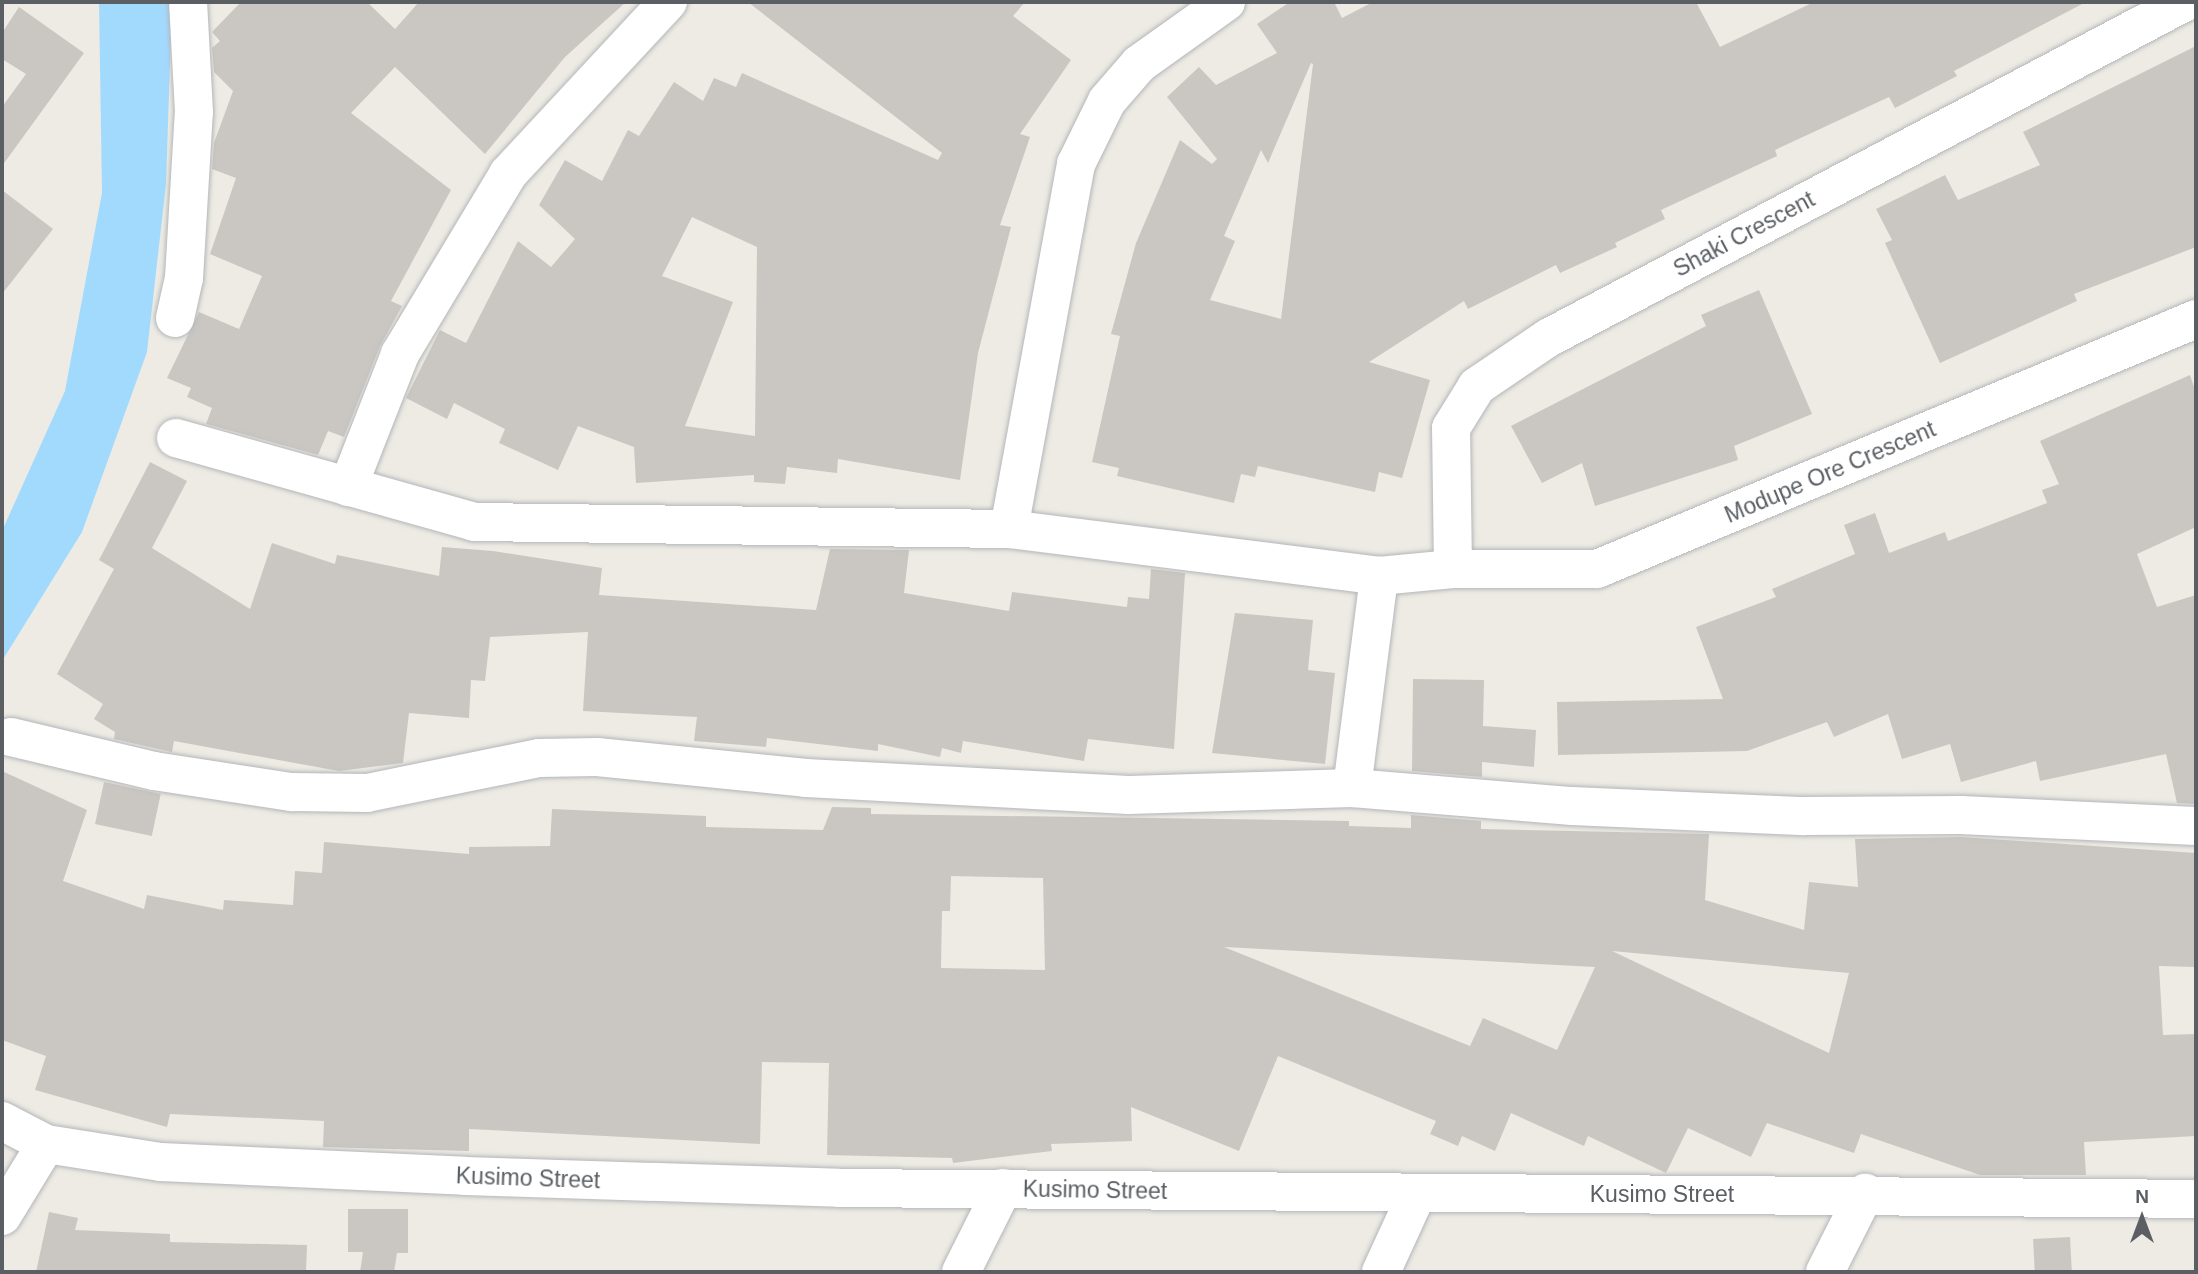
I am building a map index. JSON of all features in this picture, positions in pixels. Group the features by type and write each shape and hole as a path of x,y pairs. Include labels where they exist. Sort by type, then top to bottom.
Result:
{"street":[{"path":"175,318 184,278 194,111 188,2"},
{"path":"348,487 400,354 508,174 668,2"},
{"path":"1009,529 1076,164 1107,101 1139,64 1226,2"},
{"name":"Shaki Crescent","path":"1453,569 1448,479 1451,428 1477,386 1548,338 2185,2"},
{"name":"Modupe Ore Crescent","path":"176,438 474,522 1009,529 1379,576 1453,569 1597,569 2196,319"},
{"path":"1352,788 1379,576"},
{"path":"11,737 154,771 292,792 367,793 539,758 597,757 806,778 1129,795 1352,788 1572,806 1805,816 1961,814 2196,826"},
{"name":"Kusimo Street","path":"2,1121 46,1144 161,1162 825,1188 1003,1188 1416,1196 1865,1193 2196,1199"},
{"path":"2,1216 46,1144"},
{"path":"961,1272 1003,1188"},
{"path":"1825,1272 1865,1193"},
{"path":"1381,1272 1416,1196"}],"water":[{"path":"99,2 172,2 166,184 147,352 82,532 2,661 2,531 65,391 102,193"}],"building":[{"path":"241,2 367,2 395,29 419,2 626,2 565,57 485,154 395,67 351,113 451,190 391,301 402,306 380,346 344,437 328,431 318,455 206,424 212,408 187,397 191,388 167,378 199,312 239,329 262,276 210,254 236,178 212,169 214,143 233,91 214,72 212,48 220,41 212,32"},
{"path":"748,2 1025,2 1013,16 1071,60 1020,134 1030,137 1000,225 1011,227 978,353 960,480 838,459 837,473 787,467 785,484 754,482 754,475 636,483 634,447 578,426 558,470 499,443 505,429 454,403 447,419 406,398 440,330 466,343 518,241 551,267 575,239 539,205 565,160 602,181 628,130 639,136 674,82 703,101 714,78 736,87 742,73 938,160 942,153","holes":["692,217 757,247 755,436 685,426 733,302 662,276"]},
{"path":"1290,2 1334,2 1342,18 1373,2 1696,2 1720,47 1814,2 2086,2 1954,71 1957,76 1895,108 1889,97 1775,150 1777,156 1661,210 1665,219 1615,243 1617,247 1560,273 1556,265 1468,309 1464,301 1369,362 1430,380 1402,478 1379,472 1375,492 1258,466 1255,477 1241,474 1234,503 1117,476 1119,468 1092,462 1120,336 1111,334 1136,243 1180,140 1212,164 1217,159 1167,97 1199,67 1216,85 1277,53 1257,24","holes":["1311,63 1313,64 1281,319 1210,300 1235,241 1224,236 1261,150 1268,163"]},
{"path":"19,7 84,53 2,166 2,107 26,74 2,59 2,33"},
{"path":"2196,46 2196,247 2074,294 2077,301 1940,363 1885,243 1892,240 1876,209 1945,175 1958,200 2040,165 2023,132"},
{"path":"2,190 53,229 2,294"},
{"path":"1759,290 1812,414 1734,446 1738,460 1595,506 1582,463 1542,483 1511,426 1706,326 1701,315"},
{"path":"2190,375 2196,393 2196,527 2137,554 2157,607 2196,595 2196,804 2177,803 2166,754 2040,781 2036,761 1961,782 1950,744 1902,759 1888,714 1834,737 1827,722 1747,751 1558,755 1557,702 1723,699 1696,627 1776,597 1772,589 1855,554 1844,525 1875,513 1889,553 1945,532 1948,541 2047,503 2042,490 2059,484 2040,441"},
{"path":"150,462 187,481 152,548 250,609 272,543 335,564 337,555 439,576 442,547 493,551 602,568 599,595 816,610 830,549 909,550 904,593 1009,611 1012,592 1127,607 1128,597 1149,599 1151,569 1185,573 1174,749 1088,739 1084,761 963,741 961,753 942,748 940,757 878,744 878,751 767,738 766,747 694,741 697,717 583,711 588,632 490,637 485,681 471,680 469,718 409,713 403,763 339,771 174,741 172,752 114,739 115,732 94,719 103,704 57,674 114,569 99,560"},
{"path":"1235,613 1313,620 1308,670 1335,673 1325,764 1212,753"},
{"path":"1413,679 1484,680 1483,726 1536,730 1534,767 1482,762 1482,777 1412,771"},
{"path":"2,771 87,810 63,881 144,909 147,895 223,910 224,900 293,905 295,871 322,873 324,842 469,854 469,847 550,846 552,809 706,816 706,827 823,830 832,807 871,808 871,814 1349,821 1349,826 1411,828 1411,815 1481,821 1481,829 1709,834 1705,900 1804,930 1809,882 1858,887 1855,839 1961,837 2196,853 2196,967 2159,966 2163,1035 2196,1034 2196,1136 2084,1142 2086,1175 1980,1175 1861,1134 1854,1153 1767,1123 1751,1157 1688,1128 1666,1173 1588,1136 1584,1146 1511,1113 1495,1151 1462,1136 1458,1146 1430,1134 1436,1121 1278,1056 1239,1151 1131,1107 1132,1141 1051,1144 1052,1151 953,1163 952,1158 827,1155 829,1063 762,1062 760,1144 469,1129 469,1151 323,1147 324,1121 170,1114 167,1127 35,1090 46,1056 2,1040","holes":["951,876 1043,878 1045,970 941,968 942,911 950,911","1224,947 1595,967 1557,1050 1483,1018 1470,1046","1612,951 1849,973 1829,1053"]},
{"path":"104,782 161,794 152,836 95,824"},
{"path":"348,1209 408,1209 408,1253 397,1253 394,1272 360,1272 363,1252 348,1252"},
{"path":"49,1212 78,1218 75,1230 170,1234 170,1242 307,1245 306,1272 36,1272"},
{"path":"2070,1237 2072,1272 2035,1272 2033,1239"}]}
